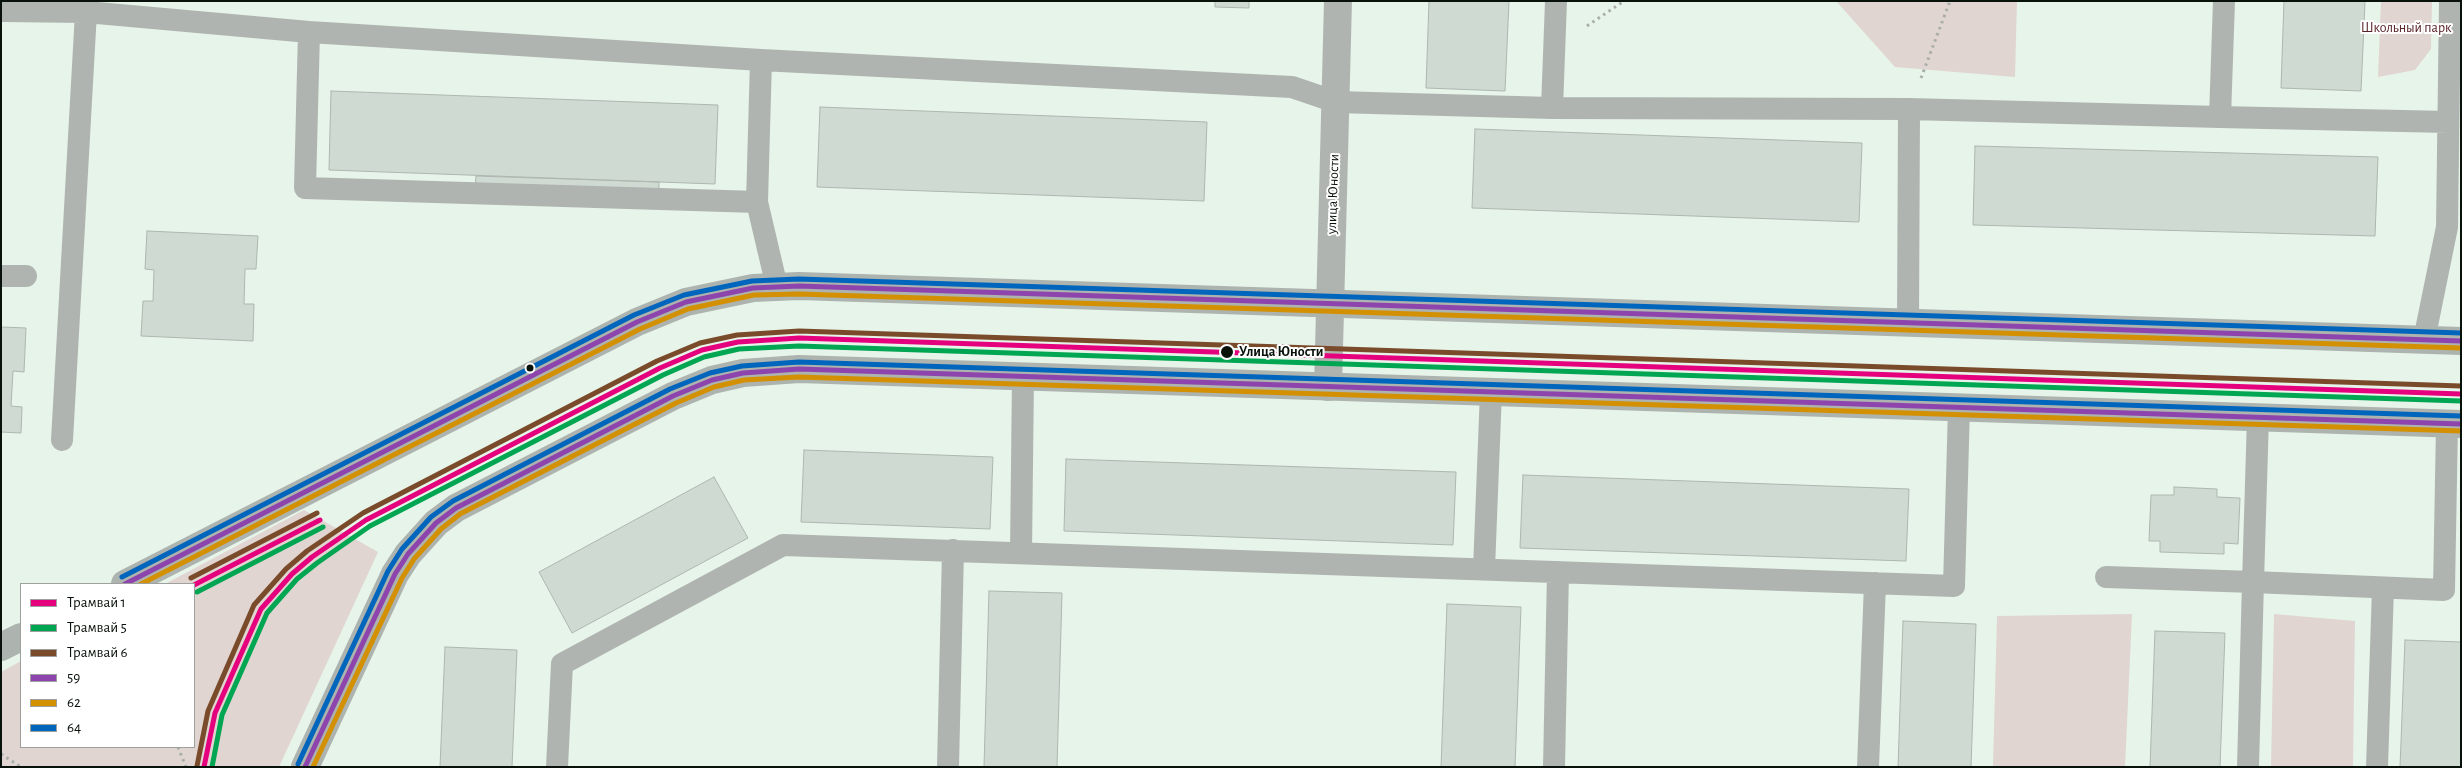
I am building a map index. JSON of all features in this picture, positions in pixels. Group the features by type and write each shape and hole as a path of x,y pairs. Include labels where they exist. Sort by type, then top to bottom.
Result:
{"street":[{"name":"улица Юности","path":"1328,387 1338,1"},
{"path":"127,583 637,322 686,302 710,295 777,287 2461,341"},
{"path":"304,767 396,574 421,538 456,508 673,396 728,376 761,370 799,369 1023,376 2454,424"},
{"path":"1,647 20,638"}],"lane":[{"path":"1552,108 1556,1"},
{"path":"2220,117 2224,1"},
{"path":"2424,340 2447,227 2450,1"},
{"path":"1,11 87,6 309,32 761,60 1292,87 1336,102 1552,108 1909,109 2448,122"},
{"path":"62,440 87,6"},
{"path":"309,32 306,188 757,202"},
{"path":"761,60 757,202 777,287"},
{"path":"1908,324 1909,109"},
{"path":"1,276 26,276"},
{"path":"1021,553 1023,376"},
{"path":"1484,569 1490,391"},
{"path":"557,767 562,664 783,545 1954,586 1959,407"},
{"path":"2248,767 2258,417"},
{"path":"2106,577 2444,590 2454,424"},
{"path":"948,767 953,550"},
{"path":"1554,767 1558,572"},
{"path":"1868,767 1874,583"},
{"path":"2377,767 2382,588"}],"path":[{"path":"1909,109 1950,1"},
{"path":"178,748 186,767"},
{"path":"1,754 21,767"}],"green space":[{"path":"1836,1 2017,1 2015,77 1895,67"},
{"name":"Школьный парк","path":"2381,1 2432,1 2431,49 2415,70 2378,77"},
{"path":"304,510 378,552 279,767 1,767 1,672 20,662 20,748 195,748 195,583 167,583"},
{"path":"2132,614 2125,767 1993,767 1997,616"},
{"path":"2274,614 2355,621 2353,767 2271,767"}],"building":[{"path":"1215,1 1249,1 1249,8 1215,7"},
{"path":"1429,1 1509,1 1505,91 1426,88"},
{"path":"2284,1 2365,1 2361,91 2281,88"},
{"path":"331,91 718,105 715,184 329,170"},
{"path":"820,107 1207,122 1204,201 817,187"},
{"path":"1475,129 1862,143 1859,222 1472,208"},
{"path":"1975,146 2378,157 2375,236 1973,225"},
{"path":"476,176 659,182 659,195 475,188"},
{"path":"147,231 258,236 256,269 245,269 244,304 254,304 253,341 141,336 143,301 153,301 154,270 145,269"},
{"path":"1,327 26,328 24,372 13,371 11,406 22,407 21,433 1,432"},
{"path":"804,450 993,457 990,529 801,522"},
{"path":"1066,459 1456,472 1453,545 1064,531"},
{"path":"1523,475 1909,489 1906,561 1520,548"},
{"path":"714,477 748,538 572,633 539,572"},
{"path":"2174,487 2217,489 2217,497 2240,498 2238,544 2224,543 2224,554 2160,552 2160,541 2149,541 2151,495 2174,495"},
{"path":"989,591 1062,593 1057,767 984,767"},
{"path":"1447,604 1521,607 1515,767 1441,767"},
{"path":"1903,621 1976,624 1971,767 1898,767"},
{"path":"2155,631 2225,633 2220,767 2150,767"},
{"path":"2405,640 2461,642 2461,767 2400,767"},
{"path":"445,647 517,650 512,767 440,767"}],"tram line":[{"name":"6","path":"197,766 208,711 254,605 286,569 307,551 363,513 657,361 700,343 737,335 799,331 2461,386"},
{"name":"1","path":"204,767 215,713 261,609 292,574 312,557 366,520 660,368 702,350 738,342 799,338 2461,394"},
{"name":"5","path":"212,767 222,715 267,613 297,579 317,563 370,526 663,375 704,357 739,349 799,346 2461,401"},
{"name":"6","path":"191,578 317,513"},
{"name":"1","path":"195,584 320,520"},
{"name":"5","path":"197,592 323,527"}],"transit line":[{"name":"64","path":"122,577 634,315 684,295 752,281 799,279 2461,333"},
{"name":"59","path":"127,583 637,322 686,302 753,288 799,286 2461,341"},
{"name":"62","path":"143,583 640,329 688,309 754,295 799,294 2461,348"},
{"name":"64","path":"298,764 388,571 402,549 431,517 453,501 670,389 710,373 742,366 799,362 2461,416"},
{"name":"59","path":"305,767 395,574 408,554 436,523 456,508 673,396 712,380 743,373 799,369 2461,424"},
{"name":"62","path":"313,767 402,578 414,559 441,529 460,514 676,403 714,387 744,380 799,377 2461,431"}],"place":[{"name":"Улица Юности","path":"1227,352"}]}
